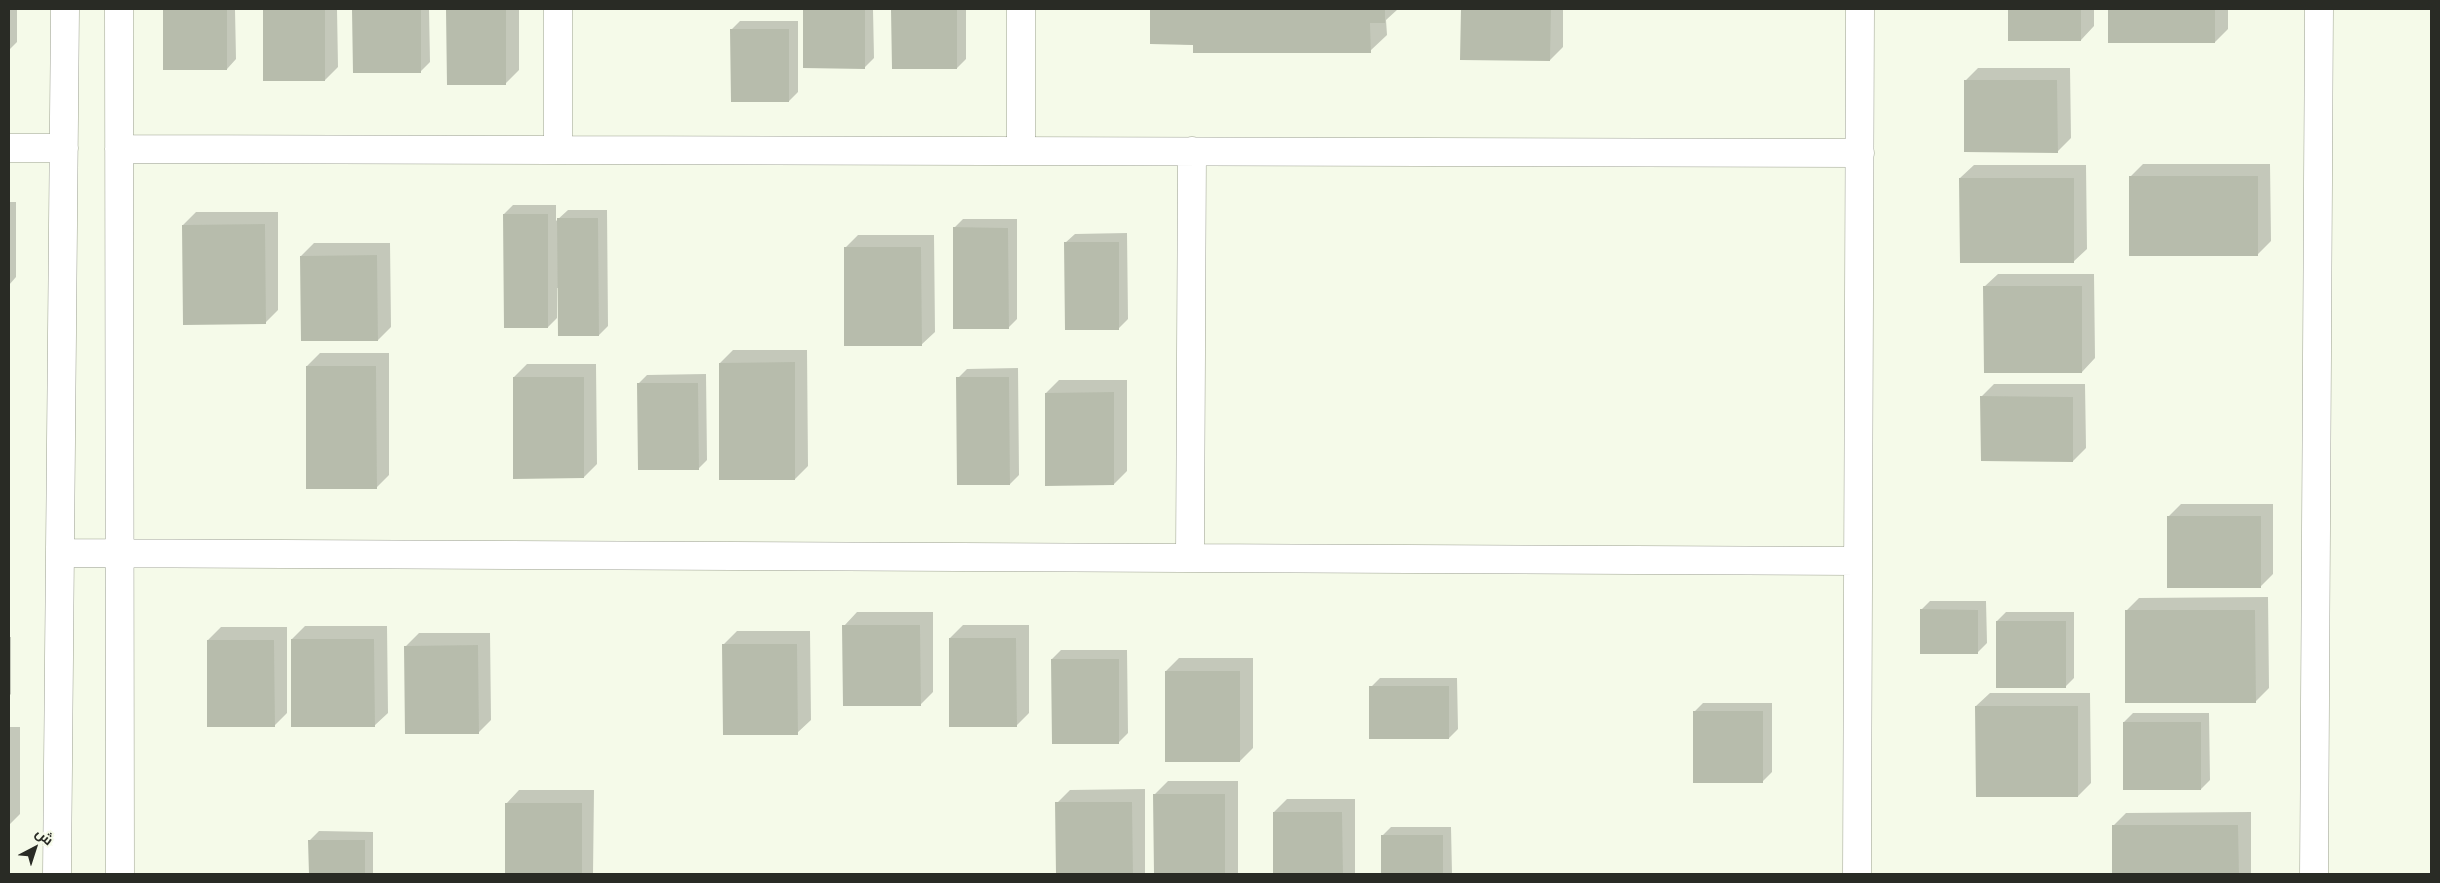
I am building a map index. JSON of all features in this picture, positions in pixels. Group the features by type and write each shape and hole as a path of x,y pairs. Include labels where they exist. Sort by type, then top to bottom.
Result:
{"street":[{"path":"57,874 65,9"},
{"path":"119,9 120,874"},
{"path":"558,9 558,150"},
{"path":"1021,9 1022,151"},
{"path":"1857,874 1860,9"},
{"path":"2314,874 2319,9"},
{"path":"9,148 64,148"},
{"path":"119,149 1860,153"},
{"path":"1190,558 1192,151"},
{"path":"60,553 1858,561"}],"building":[{"path":"163,9 227,9 227,70 163,70"},
{"path":"263,9 325,9 325,81 263,81"},
{"path":"352,9 421,9 421,73 353,73"},
{"path":"446,9 506,9 506,85 447,85"},
{"path":"803,9 865,9 865,69 803,68"},
{"path":"891,9 957,9 957,69 892,69"},
{"path":"1150,9 1385,9 1385,23 1370,23 1371,53 1193,53 1193,45 1150,44"},
{"path":"1461,9 1551,9 1550,61 1460,60"},
{"path":"2008,9 2081,9 2081,41 2008,41"},
{"path":"2108,9 2215,9 2215,43 2108,43"},
{"path":"730,29 789,29 789,102 731,102"},
{"path":"1964,80 2057,80 2058,153 1964,152"},
{"path":"2129,176 2258,176 2258,256 2129,256"},
{"path":"1959,178 2074,178 2074,263 1960,263"},
{"path":"503,214 548,214 548,328 504,328"},
{"path":"557,218 598,218 599,336 558,336"},
{"path":"265,224 266,324 183,325 182,225"},
{"path":"953,227 1008,228 1009,329 953,329"},
{"path":"1064,242 1119,242 1119,330 1065,330"},
{"path":"844,247 921,247 922,346 844,346"},
{"path":"377,255 378,341 301,341 300,256"},
{"path":"1983,286 2082,286 2082,373 1984,373"},
{"path":"795,362 795,480 719,480 719,363"},
{"path":"306,366 376,366 377,489 306,489"},
{"path":"513,377 584,377 584,478 513,479"},
{"path":"956,377 1009,377 1010,485 957,485"},
{"path":"637,383 698,383 699,470 638,470"},
{"path":"1114,392 1114,485 1045,486 1045,393"},
{"path":"1980,396 2073,397 2073,462 1981,461"},
{"path":"2167,516 2261,516 2261,588 2167,588"},
{"path":"1920,609 1978,610 1978,654 1920,654"},
{"path":"2125,610 2255,610 2256,703 2125,703"},
{"path":"1996,621 2066,621 2066,688 1996,688"},
{"path":"842,625 920,625 921,706 843,706"},
{"path":"949,638 1016,638 1017,727 949,727"},
{"path":"291,639 374,639 375,727 291,727"},
{"path":"207,640 274,640 275,727 207,727"},
{"path":"722,644 797,644 798,735 723,735"},
{"path":"478,645 479,734 405,734 404,646"},
{"path":"1051,659 1119,659 1119,744 1052,744"},
{"path":"1165,671 1240,671 1240,762 1165,762"},
{"path":"1369,686 1449,686 1449,739 1369,739"},
{"path":"1975,706 2078,706 2078,797 1976,797"},
{"path":"1693,711 1763,711 1763,783 1693,783"},
{"path":"2123,722 2201,722 2201,790 2123,790"},
{"path":"1153,794 1225,794 1225,874 1154,874"},
{"path":"1055,802 1132,802 1133,874 1056,874"},
{"path":"505,803 582,803 582,874 505,874"},
{"path":"1273,812 1342,812 1343,874 1273,874"},
{"path":"2112,825 2238,825 2239,874 2112,874"},
{"path":"1381,835 1443,835 1443,874 1381,874"},
{"path":"308,840 365,840 365,874 309,874"}]}
